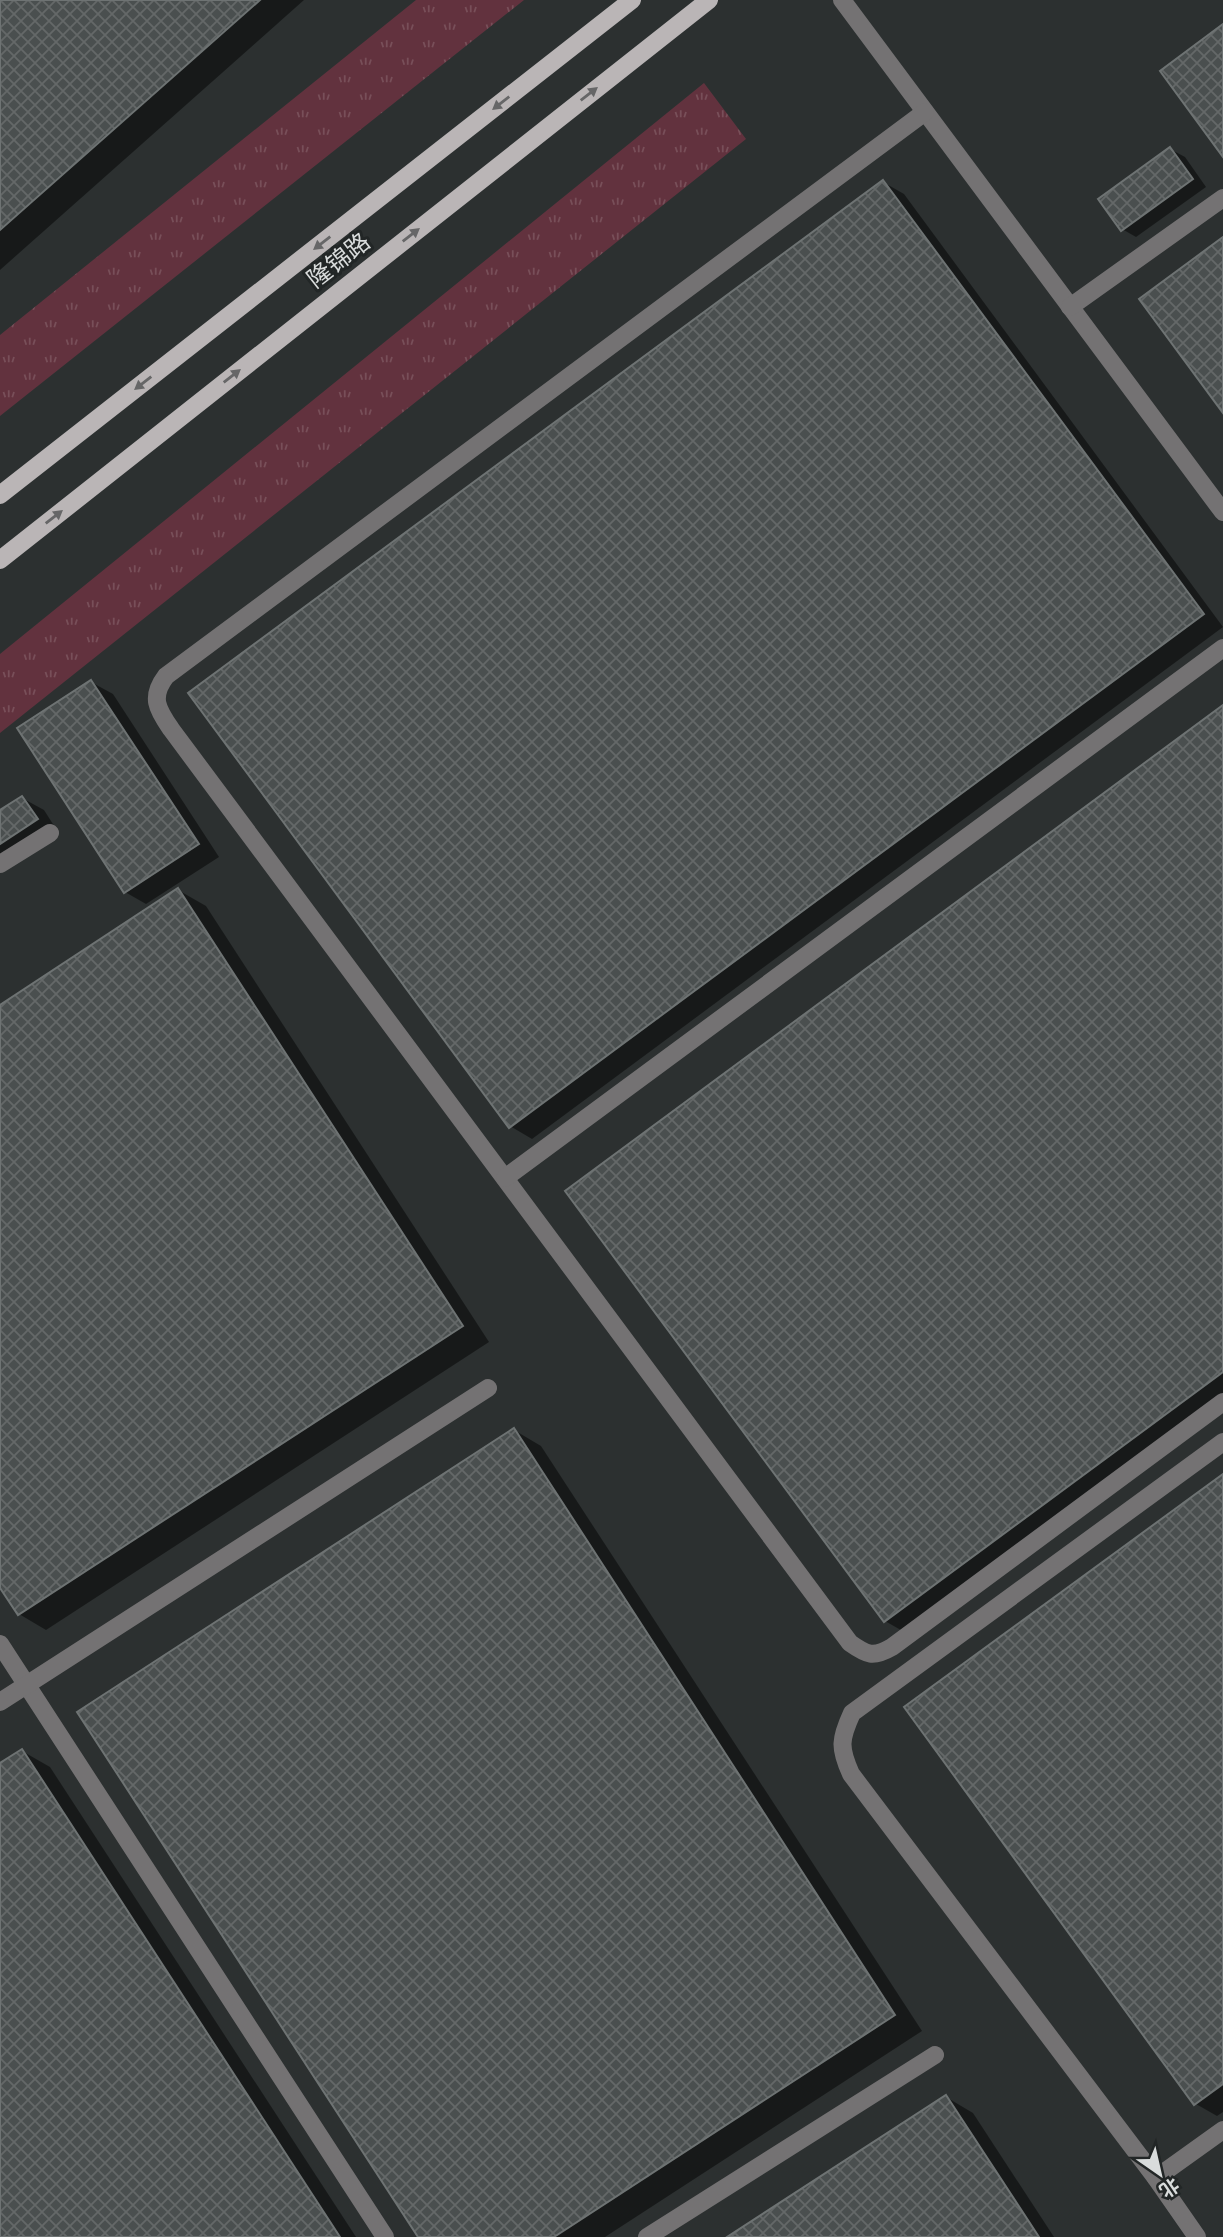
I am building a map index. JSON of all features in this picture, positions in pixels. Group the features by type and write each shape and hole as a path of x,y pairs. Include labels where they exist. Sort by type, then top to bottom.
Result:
{"main road":[{"name":"隆锦路","path":"0,495 632,0"},
{"name":"隆锦路","path":"0,560 709,0"}],"lane":[{"path":"842,0 1223,512"},
{"path":"925,112 166,676 157,688 156,700 163,718 850,1643 864,1653 880,1654 892,1647 1223,1402"},
{"path":"1070,307 1223,198"},
{"path":"505,1178 1223,648"},
{"path":"0,864 50,832"},
{"path":"0,1702 488,1388"},
{"path":"1197,2237 1156,2178 851,1774 841,1754 843,1733 852,1713 1223,1442"},
{"path":"0,1644 385,2237"},
{"path":"647,2237 935,2056"},
{"path":"1156,2178 1223,2130"}],"green space":[{"path":"416,0 524,0 0,416 0,335"},
{"path":"704,83 746,139 0,733 0,654"}],"building":[{"path":"0,0 260,0 0,230"},
{"path":"1223,24 1223,157 1160,71"},
{"path":"1170,147 1193,179 1121,231 1098,199"},
{"path":"883,180 1204,614 509,1128 188,693"},
{"path":"1223,237 1223,413 1139,299"},
{"path":"91,680 199,844 124,893 17,728"},
{"path":"1223,705 1223,1372 884,1622 565,1191"},
{"path":"22,796 38,819 0,844 0,810"},
{"path":"178,888 463,1326 18,1615 0,1588 0,1005"},
{"path":"514,1428 895,2015 554,2237 418,2237 77,1712"},
{"path":"1223,1474 1223,2084 1194,2105 904,1707"},
{"path":"22,1749 340,2237 0,2237 0,1763"},
{"path":"946,2095 1039,2237 727,2237"}]}
